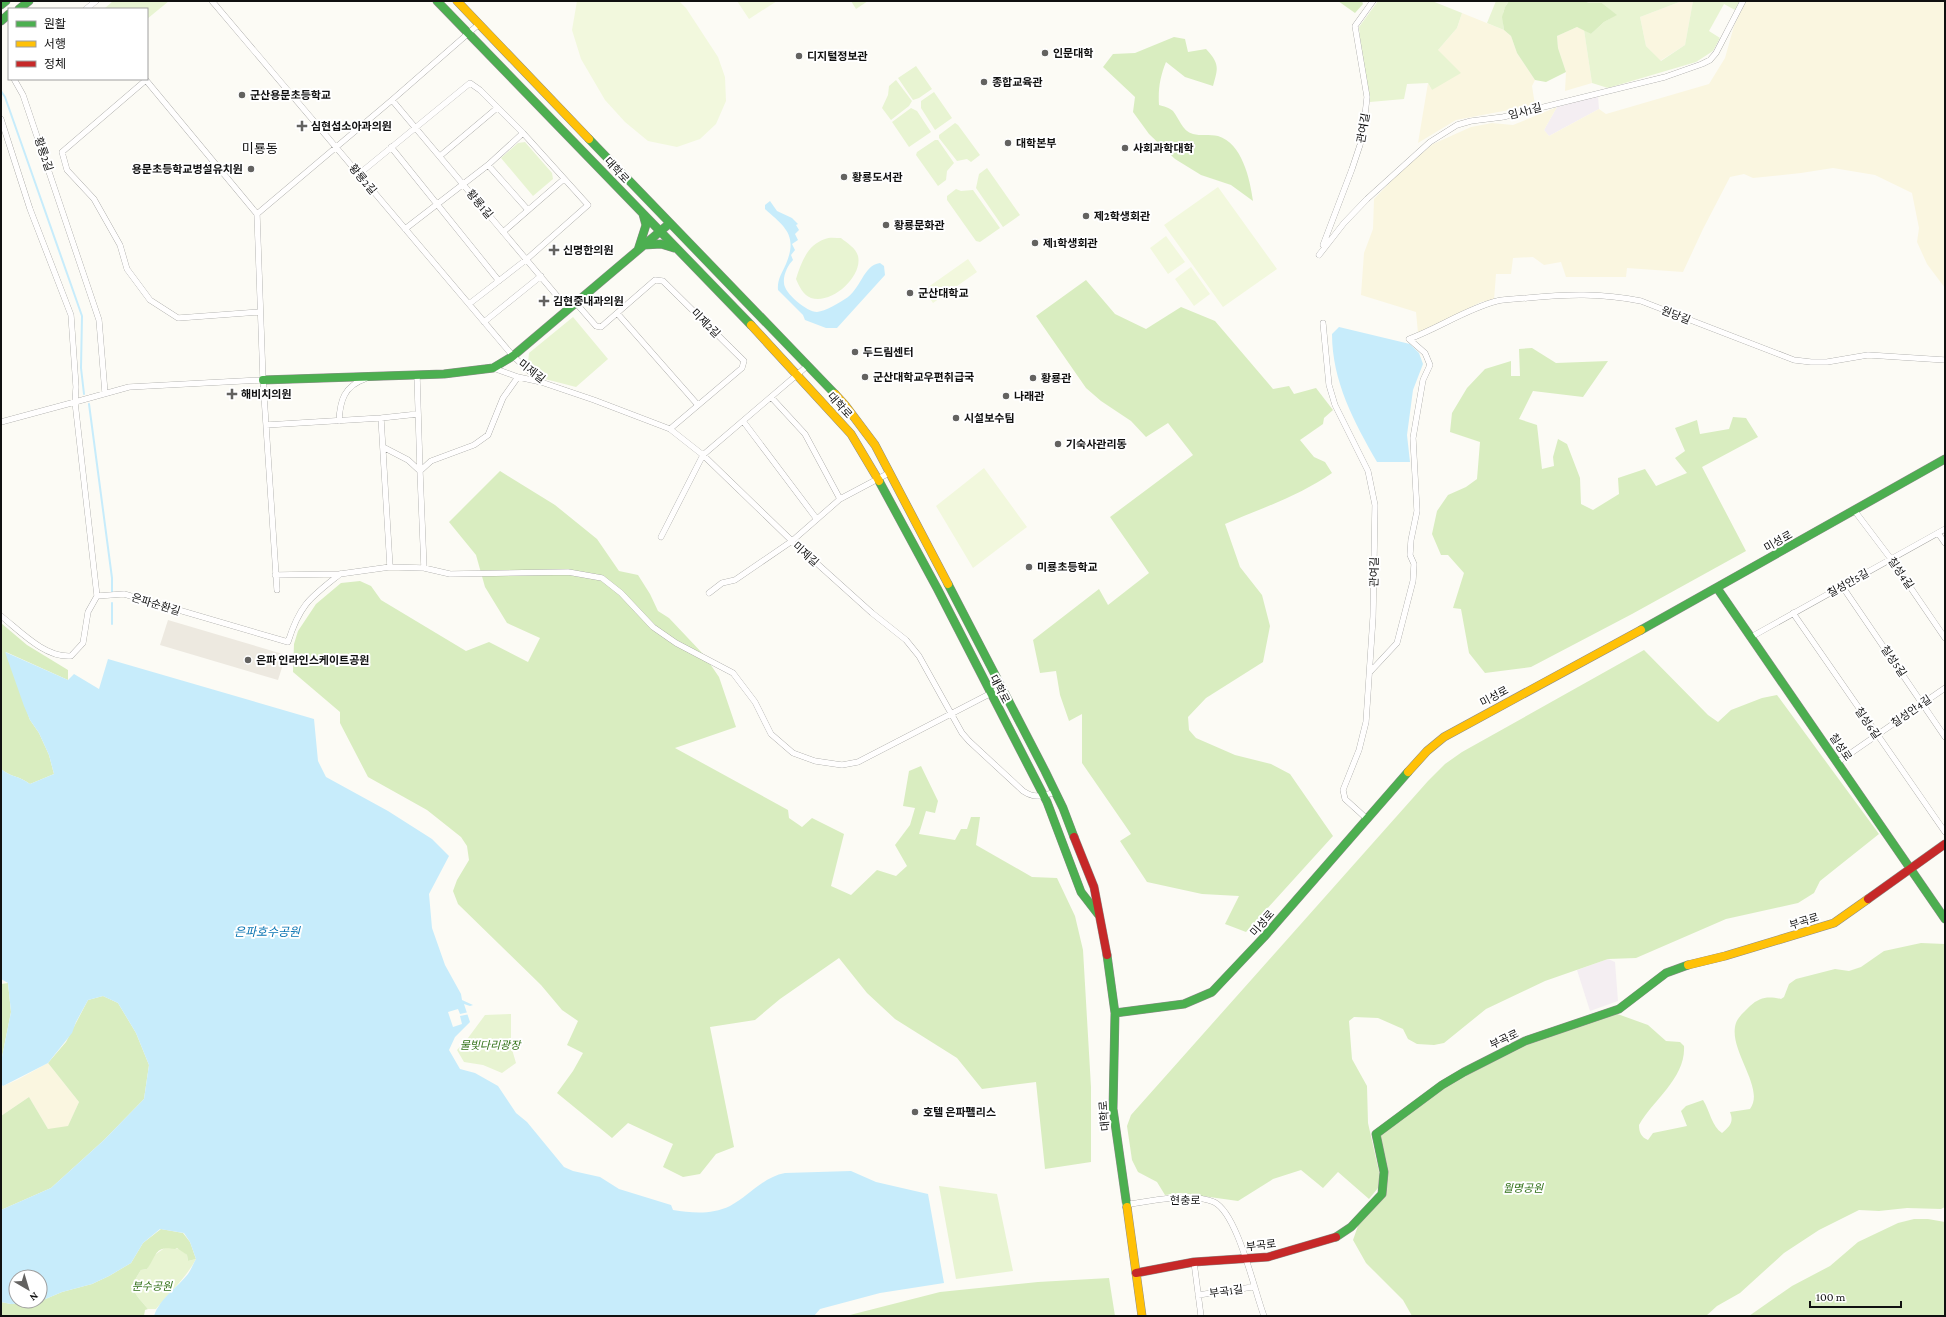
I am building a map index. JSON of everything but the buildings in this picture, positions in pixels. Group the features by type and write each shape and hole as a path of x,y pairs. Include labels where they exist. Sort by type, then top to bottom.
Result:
{"main road":[{"path":"1,5 6,1"},
{"path":"16,8 25,1"},
{"path":"20,8 29,1"},
{"name":"대학로","path":"437,1 797,374 851,434 878,479 937,588 1043,796 1081,892 1098,914"},
{"name":"대학로","path":"457,1 806,367 845,405 862,426 875,445 1003,687 1055,792 1094,887 1098,914 1106,948 1115,1013 1113,1109 1142,1316"},
{"path":"641,248 646,225 643,214"},
{"path":"263,380 368,378 444,374 493,368 514,356 575,302 670,223"},
{"path":"641,248 661,244 678,251"},
{"name":"미성로","path":"1115,1013 1184,1004 1212,992 1264,937 1366,818 1427,751 1444,737 1717,588 1945,459"},
{"name":"칠성로","path":"1717,588 1945,919"},
{"name":"부곡로","path":"1136,1273 1194,1262 1268,1257 1331,1239 1344,1233 1382,1194 1385,1187 1385,1177 1376,1134 1442,1085 1525,1041 1619,1009 1666,973 1695,962 1725,956 1834,923 1945,844"}],"street":[{"path":"87,8 96,1"},
{"name":"황룡2길","path":"212,1 514,356"},
{"name":"관여길","path":"1319,255 1360,145 1367,97 1355,26 1373,1"},
{"name":"임사1길","path":"1319,255 1329,240 1367,199 1430,142 1445,132 1470,121 1503,117 1665,77 1702,64 1710,60 1716,53 1743,1"},
{"path":"257,214 479,24"},
{"name":"황룡2길","path":"15,80 23,95 28,109 99,320 105,393"},
{"path":"260,312 178,318 150,300 127,268 120,245 94,199 67,170 62,152 146,80 257,214 263,380 277,590"},
{"path":"359,174 470,82 523,133 588,205 527,259 469,304"},
{"name":"황룡1길","path":"392,100 568,309"},
{"path":"440,156 498,108"},
{"path":"1,119 30,209 70,315 76,387 75,402 97,596 88,612 83,643 71,656 60,657 53,654 1,616"},
{"path":"406,229 488,165 523,133"},
{"path":"391,147 499,281"},
{"path":"488,165 528,210"},
{"path":"503,232 564,179"},
{"path":"484,322 541,276"},
{"name":"미제2길","path":"575,302 596,326 601,327 655,280 663,281 744,361 742,368 697,404 670,429"},
{"name":"원당길","path":"1370,672 1397,643 1413,581 1414,564 1410,555 1410,540 1417,511 1413,438 1423,380 1430,365 1426,353 1409,339 1430,331 1459,316 1497,301 1568,294 1622,298 1640,301 1794,360 1827,362 1868,355 1945,360"},
{"path":"617,313 697,404"},
{"name":"관여길","path":"1323,323 1324,347 1331,392 1335,405 1368,470 1373,487 1375,512 1370,672 1366,722 1359,750 1343,790 1345,799 1366,818"},
{"name":"미제길","path":"514,356 541,382 594,400 670,429 703,455 792,541 872,613 906,640 919,656 962,733 969,741 1023,792 1036,798 1055,792"},
{"path":"661,537 703,455 806,367"},
{"path":"493,368 518,377 541,382"},
{"path":"417,375 424,568"},
{"path":"420,471 431,462 474,445 488,435 502,398 518,377"},
{"path":"339,421 340,408 344,396 354,383 368,378"},
{"path":"1,422 128,387 263,380"},
{"path":"772,397 805,434 840,499"},
{"path":"266,425 381,418 418,414"},
{"path":"381,418 390,567"},
{"path":"743,421 816,518"},
{"path":"383,447 408,460 420,471"},
{"path":"709,593 722,583 735,580 792,541 816,518 840,499 889,473"},
{"name":"칠성4길","path":"1854,510 1892,558 1945,638"},
{"name":"칠성안5길","path":"1750,637 1945,529"},
{"path":"1938,533 1945,543"},
{"path":"275,575 340,574 390,567 424,568 450,574 568,572 602,578 621,592 653,627 676,643 733,673 754,702 771,734 793,753 815,761 842,765 858,762 1003,687"},
{"name":"은파순환길","path":"97,596 124,594 288,642 302,607 340,574"},
{"name":"칠성5길","path":"1842,586 1945,736"},
{"name":"칠성6길","path":"1793,613 1876,735 1945,832"},
{"name":"칠성안4길","path":"1838,762 1945,688"},
{"name":"현충로","path":"1126,1205 1180,1198 1199,1198 1214,1203 1225,1211 1234,1225 1246,1258 1253,1287 1264,1316"},
{"name":"부곡1길","path":"1194,1262 1201,1316"},
{"name":"부곡1길","path":"1198,1295 1253,1287"}],"shaded area":[{"path":"1682,1 1693,1 1685,45 1660,61 1646,46 1640,17"},
{"path":"1746,1 1945,1 1945,288 1927,264 1917,242 1919,228 1912,193 1875,175 1833,168 1753,178 1744,174 1730,177 1683,272 1627,268 1626,277 1566,277 1561,262 1544,265 1533,257 1513,258 1511,274 1496,274 1494,300 1481,302 1418,333 1416,312 1361,295 1364,253 1373,229 1374,199 1403,169 1433,144 1471,127 1492,123 1513,125 1557,107 1544,130 1549,136 1599,109 1606,114 1709,84 1725,58 1734,26"},
{"path":"1462,13 1504,30 1511,36 1517,53 1535,80 1532,86 1535,105 1456,120 1418,143 1428,83 1432,90 1438,50 1457,28"},
{"path":"1577,27 1584,30 1592,83 1565,91 1566,72 1558,48 1557,36"},
{"path":"1598,96 1599,109 1549,136 1544,130 1557,107"},
{"name":"은파 인라인스케이트공원","path":"168,620 286,655 278,680 160,645"},
{"path":"1608,959 1615,962 1618,1001 1590,1011 1577,970"},
{"path":"48,1063 79,1102 67,1129 48,1129 29,1097 1,1116 1,1084 3,1086 17,1080"}],"green space":[{"path":"113,1 169,1 148,18 148,8 105,8"},
{"path":"577,1 679,1 686,8 718,57 725,77 726,101 716,124 700,139 677,147 648,141 625,122 605,100 581,59 572,30"},
{"path":"737,1 777,1 749,19"},
{"path":"851,1 868,1 856,9"},
{"path":"1338,1 1362,1 1363,4 1355,13"},
{"path":"1378,1 1432,1 1462,13 1457,28 1438,50 1461,73 1432,90 1428,83 1407,84 1404,99 1370,102 1359,27"},
{"path":"1496,1 1509,1 1503,14 1504,30 1487,23"},
{"path":"1509,1 1583,1 1590,3 1602,3 1617,15 1604,22 1591,34 1577,27 1557,36 1558,48 1566,72 1546,82 1535,80 1517,53 1511,36 1504,30 1502,17 1505,7"},
{"path":"1583,1 1682,1 1640,17 1646,46 1661,61 1685,45 1693,1 1741,1 1735,10 1724,4 1709,31 1720,38 1713,51 1696,62 1608,88 1592,83 1584,30 1591,34 1604,22 1616,15 1602,3 1590,3"},
{"path":"1174,37 1185,39 1188,52 1206,49 1216,63 1216,75 1213,86 1185,77 1166,62 1160,83 1159,105 1173,111 1183,127 1189,132 1196,135 1218,136 1233,146 1239,154 1247,173 1253,201 1231,185 1201,175 1175,159 1149,134 1133,112 1135,97 1103,67 1113,54 1135,53"},
{"path":"916,66 932,89 919,98 913,100 898,78"},
{"path":"896,80 912,101 909,106 891,120 882,108 888,95 889,86"},
{"path":"934,92 952,118 935,130 921,108 921,101"},
{"path":"911,108 917,111 931,132 909,147 892,122"},
{"path":"955,123 980,155 971,162 967,159 957,161 939,138 939,135"},
{"path":"935,140 938,140 954,163 947,171 946,180 938,186 916,155 917,152"},
{"path":"525,142 552,173 553,179 533,196 501,158 518,143"},
{"path":"987,168 1020,215 1003,227 976,188 979,174"},
{"path":"1218,187 1277,269 1223,307 1164,225"},
{"path":"956,189 961,191 973,190 1000,228 980,242 976,241 947,200 947,196"},
{"path":"1166,236 1185,262 1168,274 1150,248"},
{"path":"841,238 857,253 858,264 856,272 844,288 836,293 819,299 808,297 796,279 806,255 809,250 825,239"},
{"path":"968,259 977,272 933,303 924,290"},
{"path":"1191,267 1210,294 1194,306 1175,279"},
{"path":"1086,280 1115,314 1146,329 1181,307 1215,321 1273,389 1289,386 1294,394 1316,388 1333,410 1324,418 1323,424 1300,440 1314,457 1325,462 1332,473 1293,495 1225,524 1240,567 1262,595 1270,626 1263,662 1206,698 1188,717 1189,730 1196,738 1235,755 1271,764 1290,774 1333,836 1246,932 1225,924 1239,896 1202,894 1147,882 1120,841 1131,834 1082,763 1082,714 1069,721 1060,695 1056,671 1040,673 1033,640 1099,589 1108,605 1149,573 1110,517 1193,455 1168,423 1146,437 1131,421 1101,401 1086,388 1036,316"},
{"path":"573,317 608,359 576,387 541,378 528,363 529,353"},
{"path":"1532,348 1556,363 1608,361 1583,397 1533,391 1519,419 1537,425 1542,469 1554,466 1553,457 1558,439 1567,444 1580,478 1581,504 1593,510 1619,494 1618,478 1645,469 1656,486 1687,473 1675,458 1685,451 1675,428 1697,420 1700,434 1729,429 1733,417 1746,418 1758,437 1702,467 1746,551 1632,614 1531,667 1485,673 1469,653 1461,609 1453,608 1464,573 1448,555 1441,555 1432,534 1437,511 1448,495 1466,487 1477,479 1480,442 1450,432 1452,413 1467,388 1485,369 1511,361 1511,376 1520,376 1519,349"},
{"path":"984,468 1027,527 973,568 936,506"},
{"path":"500,471 555,505 597,539 619,571 638,575 650,594 658,611 669,618 704,655 719,677 736,727 675,748 788,810 789,818 802,827 812,818 844,834 831,886 851,895 877,870 896,876 907,866 895,845 910,825 915,808 903,806 909,771 921,766 938,801 935,813 926,811 919,834 955,840 961,829 967,829 971,817 980,817 976,845 1032,877 1057,878 1075,916 1083,950 1091,1087 1091,1162 1045,1169 1036,1082 982,1089 957,1058 895,1019 867,993 839,958 780,999 755,1020 710,1027 734,1147 716,1154 700,1174 683,1177 663,1167 673,1144 628,1123 612,1138 557,1093 573,1071 583,1053 567,1045 578,1021 562,1010 541,985 458,904 453,891 457,880 469,860 467,846 461,837 427,810 368,777 340,723 340,712 293,672 294,644 298,631 316,604 341,583 360,581 371,586 381,600 466,651 489,642 528,662 540,638 507,623 485,587 476,555 449,522"},
{"path":"1,623 27,645 68,670 68,680 6,652 30,720 39,733 49,755 54,774 30,784 23,779 8,774 1,769"},
{"path":"1644,650 1708,715 1718,722 1731,710 1762,698 1777,695 1879,834 1820,881 1814,893 1798,903 1726,919 1636,958 1608,959 1545,981 1486,1009 1444,1043 1434,1045 1417,1044 1408,1039 1403,1029 1378,1018 1354,1017 1349,1021 1352,1059 1367,1086 1368,1123 1380,1176 1378,1188 1369,1199 1338,1172 1323,1188 1301,1170 1273,1179 1238,1201 1181,1193 1165,1195 1157,1182 1138,1172 1132,1160 1127,1126 1131,1115 1428,781 1445,764 1462,752"},
{"name":"월명공원","path":"1921,943 1945,944 1945,1207 1941,1209 1907,1208 1879,1211 1859,1210 1819,1230 1784,1253 1740,1293 1717,1306 1706,1316 1412,1316 1403,1300 1366,1263 1353,1240 1359,1223 1385,1193 1379,1137 1382,1131 1443,1086 1525,1044 1612,1012 1648,1025 1666,1041 1680,1042 1684,1046 1680,1068 1668,1088 1639,1125 1642,1136 1648,1140 1653,1133 1687,1126 1681,1111 1686,1106 1703,1100 1713,1123 1722,1133 1730,1124 1732,1119 1730,1112 1750,1109 1754,1100 1750,1079 1737,1044 1735,1033 1737,1021 1750,1006 1764,998 1781,999 1784,997 1789,984 1796,979 1835,969 1849,971 1861,967 1884,951"},
{"path":"8,983 11,1012 1,1062 1,984"},
{"path":"103,996 118,1003 136,1033 149,1065 144,1099 104,1140 51,1188 1,1210 1,1116 29,1097 48,1129 68,1126 79,1102 48,1063 66,1042 88,1000"},
{"name":"물빛다리광장","path":"511,1014 511,1046 516,1063 502,1073 483,1065 464,1062 457,1050 485,1015"},
{"path":"939,1186 997,1194 1013,1271 956,1279"},
{"path":"1914,1219 1928,1219 1945,1222 1945,1316 1749,1316 1792,1286 1830,1266 1858,1242 1898,1223"},
{"path":"161,1229 183,1233 190,1242 196,1259 188,1261 187,1255 177,1248 163,1249 157,1253 147,1269 141,1270 134,1282 134,1291 148,1309 145,1310 144,1316 1,1316 1,1302 8,1303 8,1309 48,1309 48,1298 62,1292 92,1284 131,1263 143,1243"},
{"name":"분수공원","path":"166,1247 180,1249 187,1255 188,1261 196,1259 182,1279 156,1309 148,1309 136,1295 134,1291 134,1282 141,1270 147,1269 153,1256"},
{"path":"1109,1278 1115,1316 846,1316 940,1292 1038,1282"}],"water":[{"path":"770,201 777,211 792,218 798,224 796,225 799,230 795,234 798,240 792,244 795,250 791,255 793,260 786,270 784,283 792,297 808,309 817,312 835,305 855,290 870,268 880,263 884,266 885,275 837,328 826,328 805,320 803,315 778,290 779,280 786,264 791,246 788,232 765,209 765,205"},
{"path":"1339,327 1410,344 1419,353 1423,364 1413,390 1407,435 1410,462 1377,462 1360,432 1340,385 1336,368 1332,334"},
{"name":"은파호수공원","path":"5,652 68,680 74,674 99,689 108,659 314,719 318,761 326,777 388,811 432,839 449,856 429,894 432,928 445,965 461,994 462,1000 473,1005 470,1006 464,1004 470,1022 455,1037 449,1050 460,1069 475,1073 498,1086 516,1113 527,1122 564,1167 573,1171 600,1177 619,1189 671,1205 673,1210 687,1212 709,1212 723,1209 737,1202 770,1178 785,1173 851,1171 876,1182 928,1194 944,1283 880,1293 820,1309 814,1316 154,1316 164,1298 184,1279 196,1259 190,1242 184,1233 160,1229 143,1243 131,1263 92,1284 62,1292 48,1298 48,1269 8,1269 8,1303 1,1302 1,1210 51,1188 104,1140 144,1099 149,1065 136,1033 118,1003 103,996 88,1000 72,1033 48,1063 3,1086 1,1084 1,1062 11,1012 8,983 1,979 1,769 8,774 23,779 30,784 54,774 49,755 39,733 30,720"}],"pier":[{"path":"458,1009 460,1014 469,1012 470,1014 460,1016 462,1024 453,1027 448,1012"}],"waterway":[{"path":"1,91 5,97 82,316 81,368 84,394"},
{"path":"89,404 112,578 112,593"},
{"path":"112,603 112,624"}],"traffic: fast":[{"path":"1,5 6,1"},
{"path":"20,8 29,1"},
{"path":"437,1 751,325"},
{"path":"1,21 8,15"},
{"path":"589,139 835,394"},
{"path":"638,250 646,225 643,214"},
{"path":"263,380 444,374 493,368 513,356 670,223"},
{"path":"644,245 661,244 674,248"},
{"path":"1641,630 1945,459"},
{"path":"879,481 937,588 1047,802 1081,892 1098,914"},
{"path":"948,584 1045,771 1063,808 1074,837"},
{"path":"1717,588 1945,919"},
{"path":"1115,1013 1184,1004 1212,992 1264,937 1408,772"},
{"path":"1107,955 1115,1013 1113,1109 1127,1207"},
{"path":"1336,1237 1351,1227 1382,1194 1384,1172 1376,1134 1442,1085 1464,1072 1525,1041 1619,1009 1666,973 1688,965"}],"traffic: slow":[{"path":"457,1 589,139"},
{"path":"751,325 851,434 879,481"},
{"path":"835,394 875,445 948,584"},
{"path":"1408,772 1427,751 1444,737 1641,630"},
{"path":"1688,965 1725,956 1834,923 1868,899"},
{"path":"1127,1207 1142,1316"}],"traffic: jam":[{"path":"1074,837 1094,887 1107,955"},
{"path":"1868,899 1945,844"},
{"path":"1136,1273 1194,1262 1268,1257 1336,1237"}],"place":[{"name":"인문대학","path":"1045,53"},
{"name":"디지털정보관","path":"799,56"},
{"name":"종합교육관","path":"984,82"},
{"name":"군산용문초등학교","path":"242,95"},
{"name":"심현섭소아과의원","path":"302,126"},
{"name":"대학본부","path":"1008,143"},
{"name":"사회과학대학","path":"1125,148"},
{"name":"용문초등학교병설유치원","path":"251,169"},
{"name":"황룡도서관","path":"844,177"},
{"name":"제2학생회관","path":"1086,216"},
{"name":"황룡문화관","path":"886,225"},
{"name":"제1학생회관","path":"1035,243"},
{"name":"신명한의원","path":"554,250"},
{"name":"군산대학교","path":"910,293"},
{"name":"김현중내과의원","path":"544,301"},
{"name":"두드림센터","path":"855,352"},
{"name":"군산대학교우편취급국","path":"865,377"},
{"name":"황룡관","path":"1033,378"},
{"name":"해비치의원","path":"232,394"},
{"name":"나래관","path":"1006,396"},
{"name":"시설보수팀","path":"956,418"},
{"name":"기숙사관리동","path":"1058,444"},
{"name":"미룡초등학교","path":"1029,567"},
{"name":"은파 인라인스케이트공원","path":"248,660"},
{"name":"호텔 은파펠리스","path":"915,1112"}],"district":[{"name":"미룡동","path":"260,148"}]}
